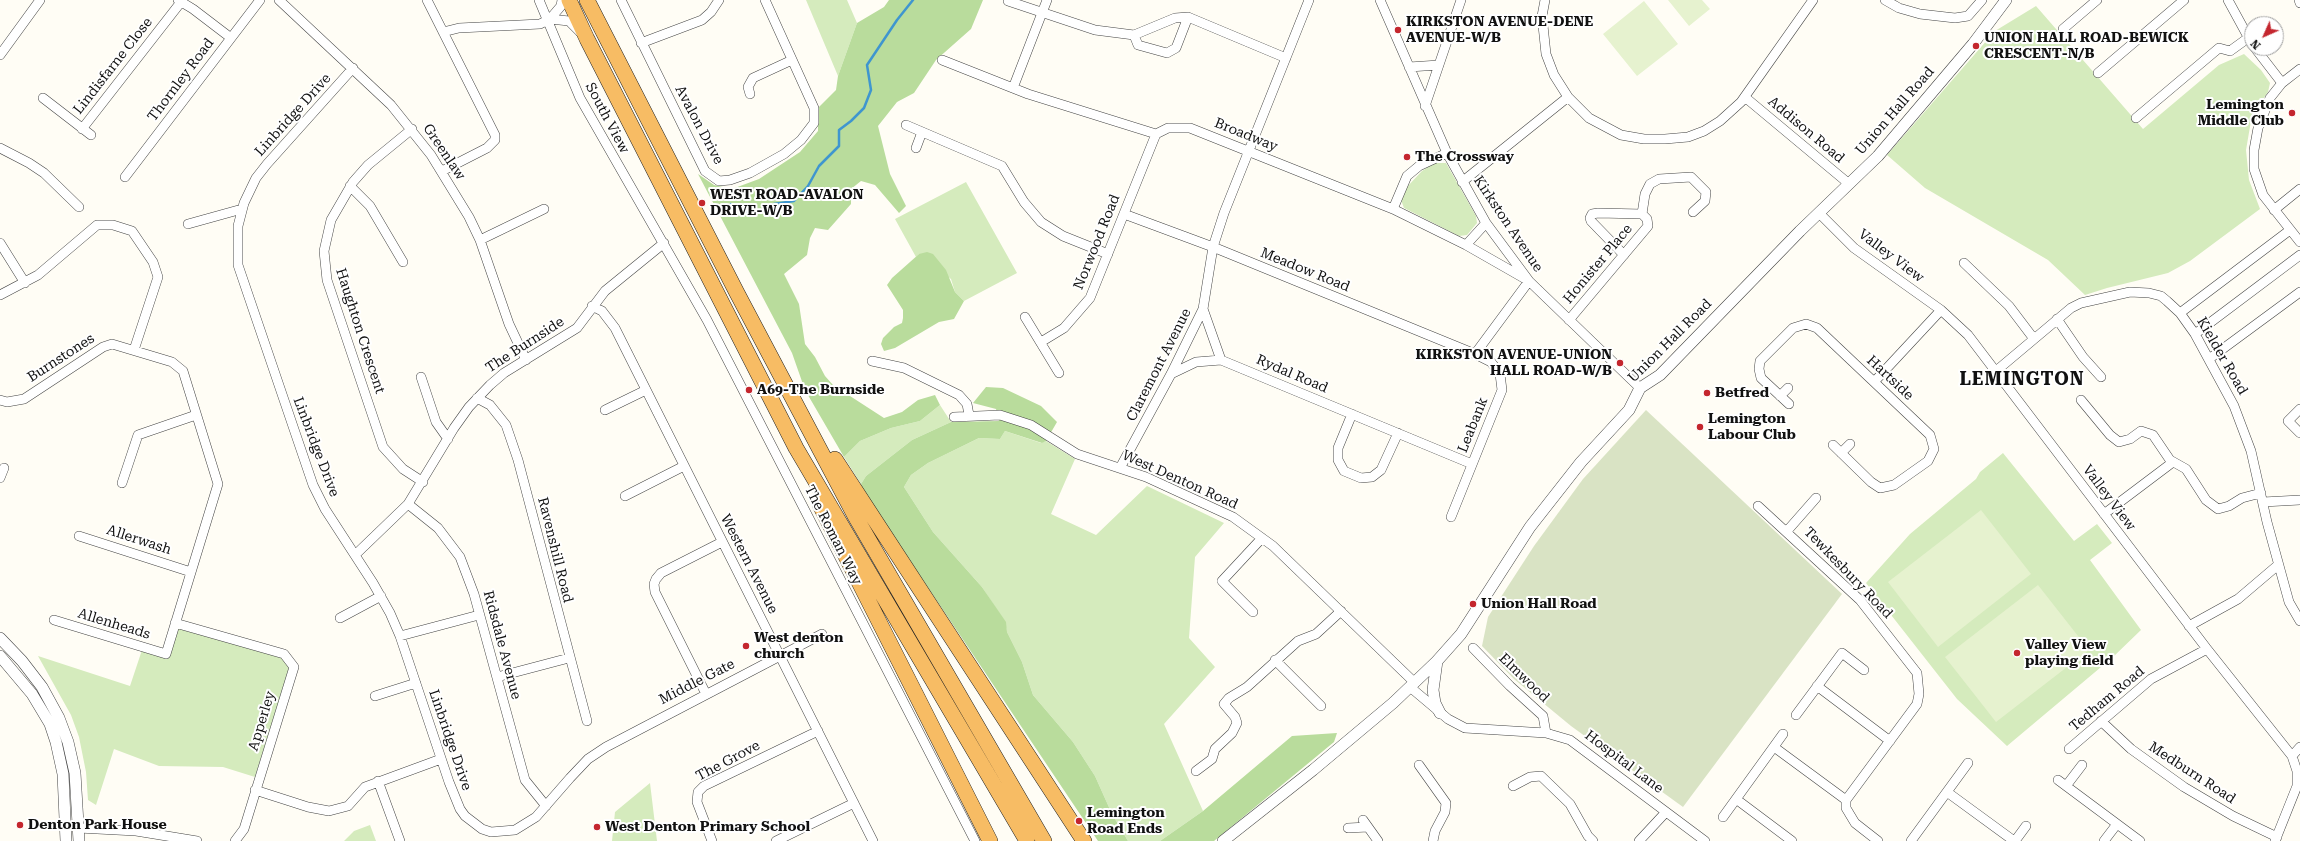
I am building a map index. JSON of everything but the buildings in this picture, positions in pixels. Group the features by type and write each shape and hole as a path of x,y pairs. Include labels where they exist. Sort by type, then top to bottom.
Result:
{"highway":[{"path":"569,0 587,39 796,448 1027,841"},
{"path":"587,0 737,293 854,516 1044,841"},
{"path":"737,293 860,501 1084,841"},
{"path":"796,448 816,498 990,841"}],"street":[{"path":"0,54 40,0"},
{"name":"Thornley Road","path":"125,177 260,0"},
{"name":"Greenlaw","path":"279,0 391,105 412,129 442,171 480,240 508,324 526,360"},
{"path":"427,0 495,135 495,140 486,148 442,171"},
{"name":"South View","path":"539,0 549,20 580,98 603,141 664,243"},
{"path":"549,20 562,0"},
{"name":"Avalon Drive","path":"621,0 705,171 719,180 730,180 750,173 784,154 801,140 814,123 814,108 765,0"},
{"path":"641,43 702,20 711,12 718,0"},
{"path":"1013,88 1047,0"},
{"name":"Claremont Avenue","path":"1120,468 1171,374 1203,309 1213,247 1224,212 1309,0"},
{"name":"Kirkston Avenue","path":"1380,0 1425,106 1447,153 1486,223 1529,281 1640,388"},
{"path":"1425,106 1462,0"},
{"path":"1545,0 1542,16 1546,54 1554,75 1568,97 1589,118 1621,135 1644,139 1688,137 1704,132 1720,121 1746,98 1813,0"},
{"path":"1885,0 1900,8 1920,14 1948,18 1968,16 1982,0"},
{"name":"Union Hall Road","path":"1224,841 1313,770 1392,703 1437,661 1461,634 1530,527 1581,462 1629,410 1640,388 1660,375 1800,231 1820,214 1848,183 1878,156 1973,44 2006,0"},
{"path":"2063,29 2096,0"},
{"path":"2098,73 2184,0"},
{"path":"2228,0 2244,30"},
{"path":"180,1 231,38"},
{"name":"Lindisfarne Close","path":"82,129 180,1"},
{"path":"1008,1 1095,30 1134,35 1174,18 1188,17 1286,58"},
{"path":"1134,35 1138,45 1167,53 1176,48 1188,17"},
{"path":"443,32 459,28 531,25 549,20 569,21 587,39"},
{"path":"2136,118 2220,48 2230,51 2244,44"},
{"path":"2261,56 2282,83"},
{"path":"750,94 748,87 753,78 792,60"},
{"path":"942,60 1013,88 1156,134"},
{"path":"1409,67 1439,65"},
{"name":"Linbridge Drive","path":"353,68 256,178 242,209 236,246 238,265 313,485 325,509 381,596 400,636 441,759 460,809 465,816 482,829 502,833 515,830 536,817 553,798"},
{"path":"2300,69 2282,83 2270,98 2262,114 2254,150 2254,169 2263,195 2300,242"},
{"path":"1462,182 1568,97"},
{"path":"43,98 91,135"},
{"name":"Addison Road","path":"1746,98 1848,183"},
{"path":"906,126 1002,166 1024,202 1042,222 1063,236 1108,254"},
{"name":"Broadway","path":"1156,134 1168,128 1190,128 1393,209 1466,246 1529,281"},
{"name":"Haughton Crescent","path":"412,129 368,164 350,186 331,220 324,251 327,280 383,447 403,469 423,482"},
{"path":"916,148 922,132"},
{"name":"Norwood Road","path":"1041,342 1064,328 1090,298 1156,134"},
{"path":"0,148 29,163 44,173 79,207"},
{"path":"1393,209 1407,176 1419,166 1447,153"},
{"path":"1624,255 1591,221 1590,218 1598,213 1642,214 1645,194 1650,184 1659,179 1686,176 1691,177 1706,192 1705,201 1693,212"},
{"path":"350,186 370,206 403,262"},
{"path":"2274,210 2300,189"},
{"path":"188,224 242,209"},
{"path":"480,240 544,209"},
{"name":"Meadow Road","path":"1124,214 1213,247 1474,354"},
{"name":"Honister Place","path":"1569,320 1648,226 1647,219 1642,214"},
{"name":"Valley View","path":"1820,214 1854,248 1942,310 1968,335 2189,626 2292,756 2297,771 2297,786 2276,839"},
{"path":"1466,246 1486,223"},
{"path":"0,295 38,275 97,225 113,225 132,231 153,262 158,277 134,350"},
{"path":"2180,313 2290,230"},
{"path":"0,242 25,283"},
{"name":"The Burnside","path":"355,556 408,504 423,482 448,439 477,398 504,373 576,328 605,291 664,243"},
{"name":"The Roman Way","path":"664,243 707,320 975,841"},
{"path":"2195,334 2300,255"},
{"path":"1964,263 2009,306 2034,339"},
{"path":"1474,354 1529,281"},
{"name":"Kielder Road","path":"1996,371 2057,320 2081,303 2130,292 2161,296 2180,313 2195,334 2234,406 2251,451 2278,564 2289,602 2300,621"},
{"path":"2209,359 2300,292"},
{"name":"Western Avenue","path":"592,306 609,318 873,841"},
{"path":"1171,374 1196,362 1221,360 1203,309"},
{"path":"1874,382 1942,310"},
{"path":"1025,317 1059,373"},
{"path":"2057,320 2083,357 2101,377"},
{"name":"Hartside","path":"1789,404 1761,378 1759,369 1760,361 1793,328 1806,324 1817,328 1930,434 1934,449 1928,461 1894,485 1880,488 1871,482 1833,446"},
{"name":"Burnstones","path":"0,400 6,402 24,399 103,347 112,344 172,362 183,371 218,484 166,654"},
{"name":"Leabank","path":"1451,517 1502,390 1500,374 1491,362 1474,354"},
{"path":"872,360 904,368 959,396 967,404 969,415"},
{"name":"Rydal Road","path":"1221,360 1472,464"},
{"path":"421,377 436,422 448,439"},
{"path":"1780,396 1788,388"},
{"path":"605,410 646,390"},
{"name":"Ravenshill Road","path":"477,398 490,405 506,425 518,460 569,658 587,721"},
{"path":"2081,400 2110,435 2119,442 2130,439 2141,431 2153,435 2173,462 2186,469 2206,500 2218,509 2229,506 2242,498 2300,500"},
{"path":"2300,409 2288,421 2300,433"},
{"path":"122,482 138,435 196,414"},
{"path":"1352,414 1338,448 1338,460 1344,470 1361,478 1372,477 1381,470 1398,433"},
{"name":"West Denton Road","path":"954,417 969,415 1000,415 1031,425 1077,454 1120,468 1233,517 1262,538 1340,610 1412,685"},
{"path":"1841,453 1850,444"},
{"path":"2104,514 2173,462"},
{"path":"625,496 684,466"},
{"path":"0,478 4,468"},
{"path":"1787,531 1816,498"},
{"name":"Ridsdale Avenue","path":"408,504 438,528 456,551 466,572 525,780 546,806"},
{"name":"Tewkesbury Road","path":"1758,506 1787,531 1860,600 1917,673 1919,694 1917,704 1846,800"},
{"name":"Allerwash","path":"79,536 191,572"},
{"path":"1253,612 1222,581 1262,538"},
{"path":"706,694 655,592 654,584 656,578 661,573 722,542"},
{"path":"2189,626 2238,599 2278,564"},
{"path":"340,618 381,596"},
{"path":"1196,772 1212,759 1215,749 1232,733 1237,724 1235,717 1224,704 1229,698 1247,687 1298,640 1316,634 1340,610"},
{"path":"400,636 479,615"},
{"name":"Allenheads","path":"54,620 166,654"},
{"name":"Apperley","path":"175,623 284,654 294,666 256,790"},
{"name":"Middle Gate","path":"553,798 588,759 627,734 822,634"},
{"path":"0,638 22,661 42,687 59,718 68,742 75,773 79,841"},
{"name":"Elmwood","path":"1474,648 1510,686 1543,716 1546,733"},
{"name":"Tedham Road","path":"2069,748 2151,679 2207,649"},
{"path":"1796,715 1842,654 1864,670"},
{"path":"0,656 32,694 50,724 61,759 66,841"},
{"path":"497,677 569,658"},
{"path":"1275,660 1320,706"},
{"path":"1437,661 1433,690 1435,703 1440,713"},
{"path":"375,696 416,683"},
{"name":"Hospital Lane","path":"1412,685 1440,713 1465,728 1546,733 1570,740 1704,841"},
{"path":"1817,686 1890,740"},
{"name":"Medburn Road","path":"2101,721 2130,749 2184,787 2276,839"},
{"name":"The Grove","path":"712,841 697,802 698,792 704,786 818,731"},
{"path":"1723,817 1783,734"},
{"path":"1774,747 1846,800 1846,808 1855,823 1878,841"},
{"path":"2292,756 2300,747"},
{"path":"234,841 244,829 256,790 308,807 329,811 348,806 365,787 441,759"},
{"path":"1911,841 1968,763"},
{"path":"1419,765 1446,803 1445,812 1435,831 1433,841"},
{"path":"2066,786 2082,766"},
{"path":"1513,786 1530,777 1541,776 1570,804 1588,836 1593,841"},
{"path":"2058,780 2140,841"},
{"path":"378,781 400,841"},
{"path":"1947,792 2015,841 2026,826"},
{"path":"1736,799 1792,841"},
{"path":"776,841 854,803"},
{"path":"1639,841 1666,812"},
{"path":"1348,828 1365,824 1378,841"},
{"path":"2104,841 2117,824"},
{"path":"66,828 136,831 197,841"}],"green space":[{"path":"806,0 847,0 857,23 838,76"},
{"path":"889,0 983,0 971,29 936,60 914,93 897,102 878,126 890,174 906,206 899,213 875,185 861,181 851,189 851,204 828,230 815,228 810,238 807,255 784,274 799,304 805,344 815,357 825,376 833,385 884,418 902,412 918,400 935,395 940,405 920,421 891,428 860,441 844,457 805,390 792,353 698,174 714,185 732,189 759,179 800,152 818,131 818,108 836,90 838,76 857,23 884,7"},
{"path":"1668,0 1702,0 1710,9 1689,26"},
{"path":"1644,1 1678,44 1637,76 1603,34"},
{"path":"2036,6 2143,129 2219,65 2244,54 2244,56 2246,56 2261,70 2270,83 2268,92 2252,115 2246,150 2249,180 2260,209 2190,261 2168,273 2085,295 2048,260 1925,188 1887,155 1995,31"},
{"path":"1434,163 1446,163 1476,216 1477,223 1467,235 1459,236 1404,208 1401,200 1406,188 1422,171"},
{"path":"966,182 1017,273 964,301 955,292 951,279 919,254 916,257 895,219"},
{"path":"927,252 933,254 946,270 955,292 964,301 954,319 939,322 895,348 884,351 881,344 883,338 894,327 902,323 903,318 903,310 887,285 892,278 919,254"},
{"path":"986,387 1003,388 1041,406 1057,422 1046,441 1042,443 1005,431 1000,439 979,438 928,463 911,475 904,487 933,532 982,587 1006,622 1007,632 1022,662 1033,695 1073,742 1095,776 1112,814 1128,841 1098,841 864,492 861,484 866,476 912,440 951,422 999,421 996,409 973,403"},
{"path":"940,405 951,422 912,440 866,476 861,484 844,457 860,441 891,428 920,421"},
{"path":"1646,410 1842,594 1683,807 1571,726 1514,679 1482,646 1488,617 1534,546 1583,479"},
{"path":"1005,431 1041,443 1046,441 1075,459 1051,514 1096,535 1147,486 1224,523 1195,557 1189,638 1215,667 1164,724 1203,811 1160,841 1128,841 1112,814 1095,776 1073,742 1033,695 1022,662 1007,632 1005,622 982,587 933,532 904,487 911,475 928,463 979,438 1000,439"},
{"path":"2003,453 2074,541 2097,524 2112,543 2090,560 2141,630 2113,657 2007,746 1957,699 1866,583 1910,534 1976,479 1980,472"},
{"path":"1981,510 2031,574 1938,647 1888,582"},
{"name":"Valley View playing field","path":"2038,585 2089,650 1996,722 1945,657"},
{"path":"178,629 281,657 289,668 255,777 223,767 159,766 114,749 96,805 88,800 86,772 79,737 71,715 38,656 130,686 142,650 167,659"},
{"path":"1337,733 1334,742 1214,841 1160,841 1203,811 1292,736"},
{"path":"650,783 657,841 612,841 615,812"},
{"path":"370,825 376,841 344,841 354,831"}],"waterway":[{"path":"731,204 747,212 767,211 774,204 794,201 808,186 819,166 839,146 839,130 864,108 871,90 867,65 897,20 913,0"}],"place":[{"name":"KIRKSTON AVENUE-DENE AVENUE-W/B","path":"1398,30"},
{"name":"UNION HALL ROAD-BEWICK CRESCENT-N/B","path":"1976,46"},
{"name":"Lemington Middle Club","path":"2292,113"},
{"name":"The Crossway","path":"1407,157"},
{"name":"WEST ROAD-AVALON DRIVE-W/B","path":"702,203"},
{"name":"KIRKSTON AVENUE-UNION HALL ROAD-W/B","path":"1620,363"},
{"name":"A69-The Burnside","path":"749,390"},
{"name":"Betfred","path":"1707,393"},
{"name":"Lemington Labour Club","path":"1700,427"},
{"name":"Union Hall Road","path":"1473,604"},
{"name":"West denton church","path":"746,646"},
{"name":"Valley View playing field","path":"2017,653"},
{"name":"Lemington Road Ends","path":"1079,821"},
{"name":"Denton Park House","path":"20,825"},
{"name":"West Denton Primary School","path":"597,827"}],"district":[{"name":"LEMINGTON","path":"2022,380"}]}
